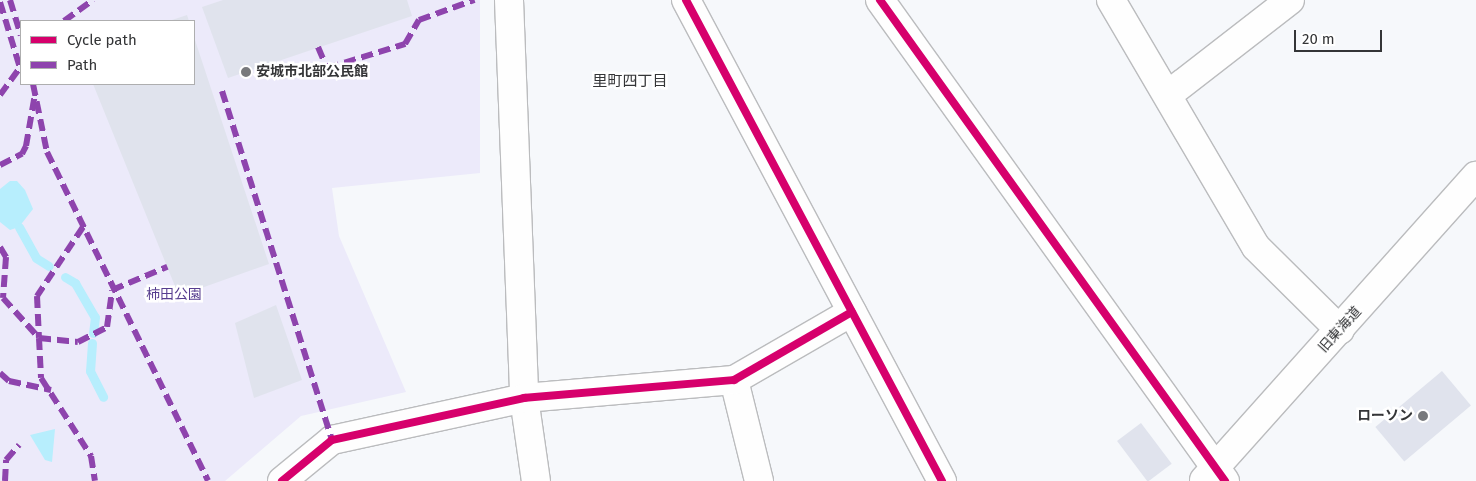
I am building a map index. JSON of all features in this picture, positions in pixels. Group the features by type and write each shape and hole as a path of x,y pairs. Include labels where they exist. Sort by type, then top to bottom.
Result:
{"street":[{"path":"509,0 524,398 536,481"},
{"path":"686,0 942,481"},
{"path":"880,0 1214,477"},
{"path":"1111,0 1169,94 1256,247 1340,330"},
{"path":"1169,94 1290,0"},
{"name":"旧東海道","path":"1214,477 1476,176"},
{"path":"282,481 332,440 524,398 734,380 852,312"},
{"path":"734,380 759,481"}],"green space":[{"name":"柿田公園","path":"0,0 480,0 480,173 332,188 339,236 406,392 301,416 225,481 0,481"}],"water":[{"path":"10,181 17,181 25,190 33,209 19,227 10,230 0,222 0,189"},
{"path":"55,429 52,462 45,460 30,435"}],"building":[{"path":"223,0 407,0 412,16 228,78 202,7"},
{"path":"187,15 189,20 172,20"},
{"path":"195,40 269,264 179,296 93,85 195,85"},
{"path":"276,305 302,380 254,398 235,323"},
{"name":"ローソン","path":"1442,371 1471,405 1404,461 1375,427"},
{"path":"1141,423 1172,464 1147,481 1117,441"}],"waterway":[{"path":"19,227 36,258 49,266"},
{"path":"65,277 75,283 95,317 93,333"},
{"path":"92,343 90,371 103,397"}],"marked path":[{"path":"10,0 20,32"},
{"path":"65,20 93,0"},
{"path":"318,47 327,68 405,44 419,20 474,0"},
{"path":"0,2 20,68"},
{"path":"0,95 20,67"},
{"path":"33,85 47,152 208,481"},
{"path":"222,91 332,440"},
{"path":"0,165 22,154 26,146 35,94"},
{"path":"83,227 37,296 41,378 91,456 95,481"},
{"path":"0,247 6,257 3,298 39,338 78,342 107,327 112,290 167,267"},
{"path":"0,373 9,381 51,390"},
{"path":"5,481 6,460 19,445"}],"cycle path":[{"path":"686,0 942,481"},
{"path":"880,0 1225,481"},
{"path":"282,481 332,440 524,398 734,380 852,312"}],"place":[{"name":"安城市北部公民館","path":"246,72"},
{"name":"ローソン","path":"1423,416"}],"district":[{"name":"里町四丁目","path":"630,82"}]}
